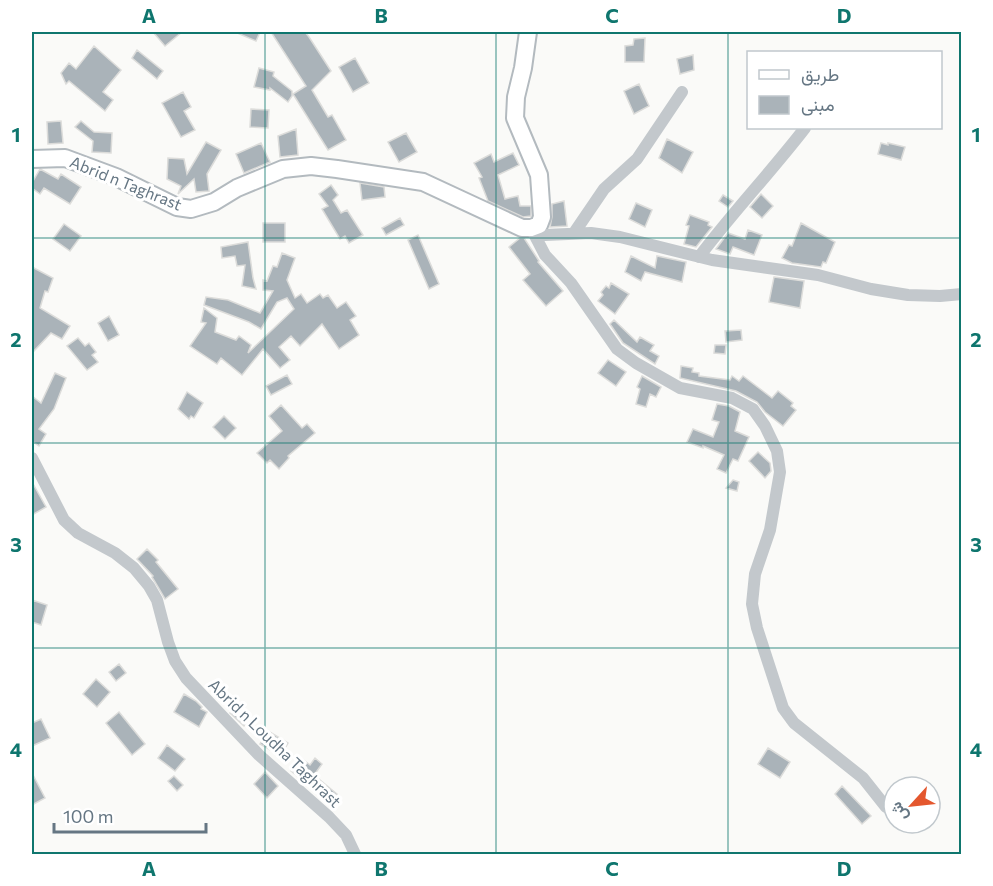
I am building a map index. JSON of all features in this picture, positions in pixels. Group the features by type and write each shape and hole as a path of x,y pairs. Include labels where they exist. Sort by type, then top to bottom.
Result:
{"street":[{"path":"531,228 539,225 542,217 541,189 533,160 515,118 516,97 533,33"},
{"path":"574,233 604,189 637,159 682,92"},
{"path":"699,257 804,129"},
{"name":"Abrid n Taghrast","path":"32,159 65,158 116,177 177,207 191,209 214,202 237,188 283,170 311,166 347,170 423,182 522,228 531,228"},
{"path":"531,228 545,235 591,233 620,237 699,257 818,275 871,289 908,295 962,294"},
{"path":"531,228 545,255 571,283 617,349 636,363 680,388 732,398 753,409 765,426 777,451 780,471 770,530 755,574 752,604 757,628 783,708 794,723 863,778 882,802"},
{"name":"Abrid n Loudha Taghrast","path":"32,458 64,520 78,533 115,553 134,568 149,586 158,600 175,662 186,678 252,748 329,817 346,835 355,855"}],"building":[{"path":"153,32 182,32 165,46"},
{"path":"235,32 260,32 256,41"},
{"path":"271,32 305,32 309,37 331,71 312,90 328,117 332,115 346,140 328,150 293,94 306,86"},
{"path":"645,38 644,62 625,62 625,46 633,45 634,39"},
{"path":"94,46 121,70 103,92 113,100 105,111 69,81 66,84 61,73 69,63 76,69"},
{"path":"137,50 163,71 157,79 132,58"},
{"path":"693,55 694,70 680,74 677,59"},
{"path":"355,58 369,83 353,92 339,67"},
{"path":"259,68 274,72 273,76 292,91 288,102 270,88 270,90 254,87"},
{"path":"639,84 649,106 634,114 624,91"},
{"path":"183,92 191,107 184,111 195,130 181,137 162,103"},
{"path":"251,109 269,110 268,128 250,127"},
{"path":"61,121 63,143 48,144 47,122"},
{"path":"81,121 94,132 112,133 111,153 92,152 93,141 75,127"},
{"path":"296,129 298,155 280,157 278,136"},
{"path":"406,133 417,152 399,162 388,142"},
{"path":"667,139 693,152 682,173 659,158"},
{"path":"206,142 221,150 207,174 209,191 196,192 194,179 178,194 181,186 167,179 168,158 184,159 187,174"},
{"path":"261,143 270,162 244,173 236,154"},
{"path":"881,143 905,147 901,160 878,154"},
{"path":"513,153 519,165 498,175 505,199 518,196 520,206 531,206 531,216 523,217 488,201 479,178 482,177 474,163 491,154 494,162"},
{"path":"40,169 58,179 61,174 81,187 70,204 44,188 40,194 32,188 32,183"},
{"path":"360,183 384,187 385,197 362,200"},
{"path":"331,185 338,195 333,200 341,213 347,210 363,235 349,243 345,236 340,239 322,209 328,206 319,194"},
{"path":"761,194 773,206 762,218 750,207"},
{"path":"723,195 733,201 728,207 719,201"},
{"path":"564,201 567,226 550,227 552,204"},
{"path":"636,203 652,210 645,227 629,219"},
{"path":"690,215 709,222 708,225 712,227 696,247 684,244 689,226 686,225"},
{"path":"400,218 404,225 386,235 382,228"},
{"path":"263,223 285,223 285,242 263,242"},
{"path":"801,223 835,242 826,263 823,262 821,267 792,263 782,258 789,245 792,246"},
{"path":"64,224 81,236 70,251 53,239"},
{"path":"748,230 762,235 754,255 733,247 730,254 716,249 728,233 745,239"},
{"path":"418,235 439,284 429,289 408,240"},
{"path":"520,238 524,238 538,262 563,291 546,306 523,280 530,274 509,247"},
{"path":"248,242 256,289 242,286 245,265 237,266 235,256 222,258 221,247"},
{"path":"282,253 295,258 287,280 295,298 301,294 307,303 320,294 323,298 328,295 337,308 346,302 356,316 350,320 359,335 339,349 322,324 300,346 291,336 279,347 290,360 280,368 263,349 242,375 221,358 217,364 190,346 206,323 201,322 204,308 217,318 215,332 236,340 239,336 251,345 248,353 294,309 287,298 277,302 261,329 204,305 206,297 228,300 260,313 273,291 263,290 263,280 267,281 273,266 277,267"},
{"path":"631,256 655,268 657,256 686,262 682,282 645,272 641,281 625,272"},
{"path":"32,267 53,278 48,292 45,291 40,308 70,326 62,339 51,333 32,353"},
{"path":"774,277 804,281 800,308 769,302"},
{"path":"611,283 629,294 615,314 598,301 603,295 601,292 606,286 609,288"},
{"path":"109,316 119,335 108,341 98,323"},
{"path":"614,320 637,342 640,337 654,345 650,351 659,356 655,364 623,343 610,324"},
{"path":"741,330 742,340 726,342 725,331"},
{"path":"78,338 85,346 89,343 96,352 92,355 98,362 87,370 67,346"},
{"path":"715,345 726,345 725,354 714,353"},
{"path":"608,360 626,372 616,386 598,373"},
{"path":"681,366 693,368 692,372 699,373 699,376 730,380 732,376 739,381 743,376 772,398 778,391 793,403 791,406 796,410 783,426 765,412 757,402 736,391 680,378"},
{"path":"55,373 66,378 54,409 39,429 46,434 39,446 32,441 32,396 41,403"},
{"path":"287,375 292,384 271,395 266,386"},
{"path":"642,376 661,387 656,397 650,394 646,407 636,404 640,389 637,387"},
{"path":"187,392 203,403 194,418 191,416 189,419 178,409"},
{"path":"717,404 729,406 740,412 735,431 749,437 738,461 733,459 726,473 717,469 724,455 687,442 693,429 713,437 719,422 712,420"},
{"path":"281,405 302,428 307,424 315,433 288,456 289,458 279,469 270,460 267,463 257,453 282,431 269,416"},
{"path":"224,416 236,428 225,439 213,427"},
{"path":"758,452 770,463 771,471 765,478 749,461"},
{"path":"733,480 739,482 737,491 726,488"},
{"path":"32,482 46,507 32,515"},
{"path":"147,549 158,560 156,562 178,589 165,599 153,576 137,559"},
{"path":"32,600 47,605 41,625 32,622"},
{"path":"119,664 126,673 116,681 109,672"},
{"path":"96,679 110,692 97,707 83,694"},
{"path":"184,694 196,701 202,707 201,709 207,712 199,727 174,712"},
{"path":"236,707 250,720 244,726 230,713"},
{"path":"119,712 145,744 132,755 106,723"},
{"path":"41,719 50,738 32,746 32,723"},
{"path":"268,731 288,743 281,756 260,744"},
{"path":"167,745 185,759 175,771 158,758"},
{"path":"768,748 790,762 780,778 758,764"},
{"path":"301,758 310,765 315,758 322,764 314,775 337,794 330,803 291,771"},
{"path":"265,772 278,786 267,798 254,784"},
{"path":"32,773 45,798 32,805"},
{"path":"174,776 183,785 177,791 168,781"},
{"path":"842,786 871,816 862,824 835,794"}]}
